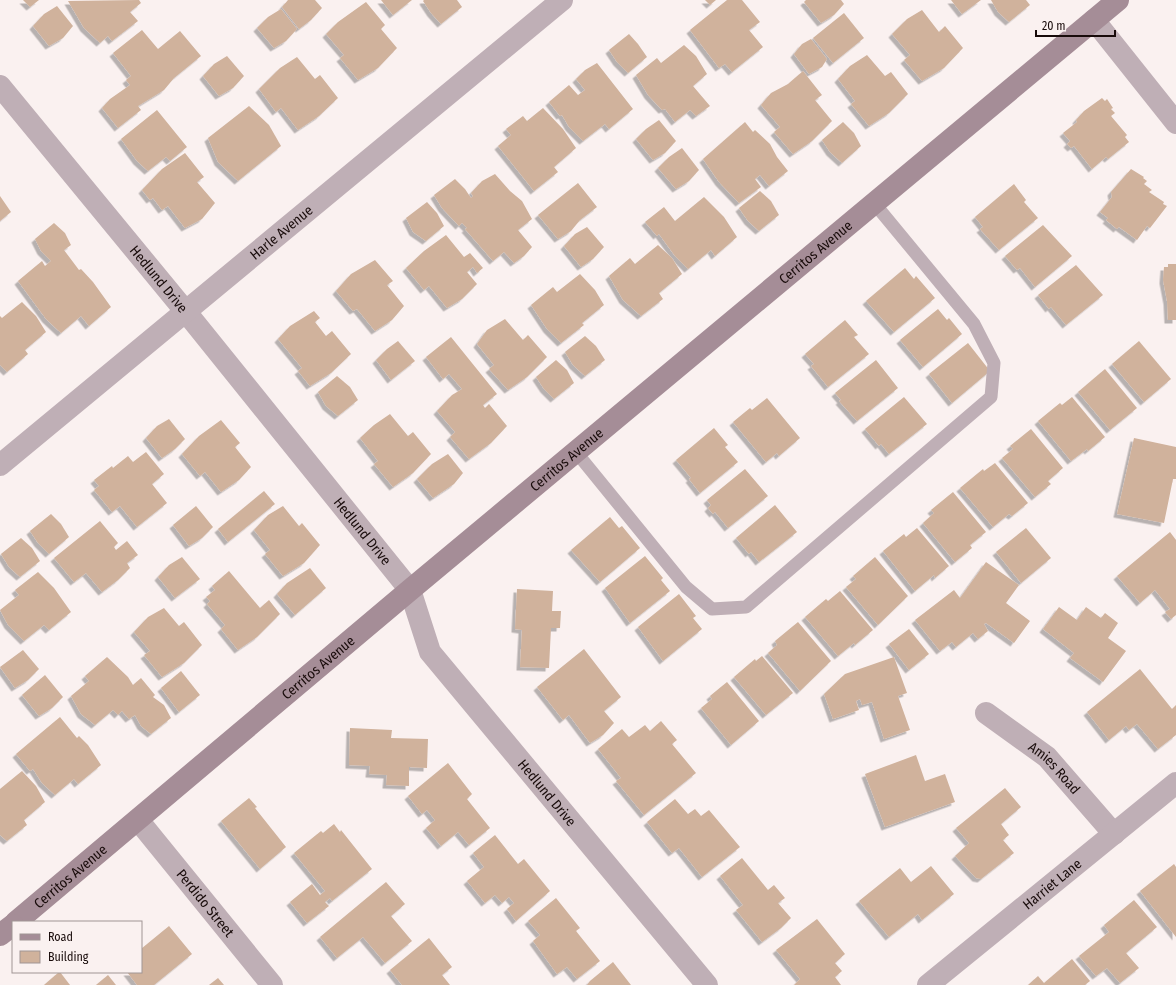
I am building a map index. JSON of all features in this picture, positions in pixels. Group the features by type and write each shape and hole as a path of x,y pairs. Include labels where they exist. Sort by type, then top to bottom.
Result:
{"street":[{"name":"Harle Avenue","path":"0,466 562,0"},
{"name":"Cerritos Avenue","path":"17,921 410,590 1118,0"},
{"path":"1094,20 1176,123"},
{"name":"Hedlund Drive","path":"0,86 186,312 410,590 430,652 707,985"},
{"name":"Amies Road","path":"986,713 1047,757 1114,834"},
{"name":"Harriet Lane","path":"928,985 1176,783"},
{"name":"Perdido Street","path":"138,820 272,985"},
{"path":"0,936 12,926"}],"lane":[{"path":"576,452 686,587 712,609 746,607 991,397 994,363 974,324 874,203"}],"building":[{"path":"23,0 39,0 30,7"},
{"path":"139,0 141,3 130,12 138,21 112,41 108,36 100,43 84,28 68,1"},
{"path":"288,0 315,0 322,8 311,20 299,29 282,7"},
{"path":"381,0 412,0 393,15"},
{"path":"457,0 462,7 441,24 431,13 423,1"},
{"path":"705,0 716,0 710,5"},
{"path":"727,0 742,0 760,22 749,30 763,47 732,72 725,64 719,68 690,30"},
{"path":"806,0 841,0 844,4 834,15 821,23 804,2"},
{"path":"951,0 981,0 962,14"},
{"path":"991,0 1026,0 1030,5 1009,22 998,12"},
{"path":"366,2 385,25 381,29 397,48 378,68 358,80 340,58 344,55 326,34 338,22"},
{"path":"57,6 73,26 63,38 49,46 33,26 44,14"},
{"path":"281,9 297,29 286,41 274,48 257,28 268,17"},
{"path":"922,10 939,32 945,26 963,48 944,68 922,81 904,60 910,55 892,34 907,19"},
{"path":"844,13 864,38 833,63 813,38"},
{"path":"142,30 158,49 180,31 201,56 174,78 164,90 138,106 141,110 118,128 102,108 110,99 130,85 126,80 131,76 113,53"},
{"path":"629,34 647,57 628,73 617,62 609,50"},
{"path":"811,39 827,59 822,67 809,74 794,54 802,44"},
{"path":"684,45 696,56 707,74 693,86 710,106 696,116 690,110 675,122 665,109 662,110 648,95 636,75 657,58 661,63"},
{"path":"867,55 885,76 891,72 908,94 889,113 869,126 851,104 855,101 838,79 850,66"},
{"path":"227,56 244,76 233,88 219,96 203,76 214,64"},
{"path":"297,57 315,79 320,75 338,98 319,116 298,130 281,108 276,112 259,89 280,68"},
{"path":"597,63 633,109 609,129 605,124 583,141 569,127 562,115 560,116 549,102 569,85 578,95 585,90 576,79 585,70"},
{"path":"803,71 822,95 815,100 832,121 812,141 793,154 774,132 780,127 761,105 771,93 788,84"},
{"path":"1102,98 1105,101 1107,99 1113,108 1111,109 1115,113 1111,116 1127,135 1125,137 1129,142 1108,159 1106,157 1092,169 1074,146 1071,148 1067,144 1070,141 1063,133 1077,122 1076,120 1084,111"},
{"path":"249,106 269,125 281,146 238,181 218,162 208,138"},
{"path":"543,108 563,129 576,148 554,167 558,172 534,191 498,146 511,135 506,129 523,116 527,121"},
{"path":"157,110 187,147 170,161 166,157 148,171 137,161 121,139"},
{"path":"659,120 676,141 665,153 653,160 636,139 646,129"},
{"path":"745,122 753,132 755,130 770,144 777,157 788,171 769,186 760,175 755,179 761,187 739,203 719,182 703,159"},
{"path":"843,122 854,133 861,146 842,163 830,152 822,140"},
{"path":"682,148 699,170 689,181 676,189 658,168 669,157"},
{"path":"185,153 204,177 197,182 215,203 202,219 185,228 168,206 162,210 153,198 150,200 142,190 162,169"},
{"path":"1131,169 1144,177 1143,178 1147,181 1144,184 1152,190 1149,192 1164,202 1163,204 1167,206 1150,228 1147,226 1137,240 1119,227 1117,229 1106,220 1108,218 1100,212 1112,197 1111,192"},
{"path":"495,174 510,191 522,201 532,219 518,230 532,247 524,256 514,263 504,252 493,261 465,229 467,228 462,223 459,226 442,208 434,195 455,179 465,189 471,198 473,196 471,193 482,181"},
{"path":"578,183 597,207 580,220 571,231 558,239 538,215"},
{"path":"1014,184 1026,200 1024,202 1038,218 999,250 980,229 983,227 975,217"},
{"path":"760,191 771,201 779,215 759,231 748,221 739,208"},
{"path":"0,196 11,212 0,221"},
{"path":"704,197 724,217 737,237 715,256 711,250 688,269 675,256 659,234 657,236 645,222 664,207 675,221"},
{"path":"427,202 437,213 444,226 426,241 413,232 406,218"},
{"path":"54,223 65,233 71,245 64,250 79,270 81,269 93,282 111,307 89,326 81,316 61,333 46,319 18,281 42,261 45,266 51,261 41,251 35,239"},
{"path":"1043,225 1072,256 1035,287 1020,268 1017,270 1005,256"},
{"path":"587,227 604,247 593,259 581,267 564,246 575,234"},
{"path":"446,235 464,257 470,253 483,268 477,273 473,267 467,272 477,284 462,299 447,308 429,286 424,290 406,268 424,251"},
{"path":"658,245 672,258 682,274 659,293 663,299 641,316 623,300 609,276 630,258 635,264"},
{"path":"375,260 393,281 387,285 404,306 392,320 375,331 357,309 353,311 336,291 351,274"},
{"path":"1168,264 1176,264 1176,320 1168,320 1167,301 1163,280 1164,267 1168,267"},
{"path":"1076,265 1103,295 1066,325 1051,307 1049,309 1038,295"},
{"path":"905,268 914,279 916,276 935,298 894,332 866,301"},
{"path":"580,274 595,290 604,305 582,323 584,325 561,343 547,329 531,305 553,287 557,292"},
{"path":"22,302 36,316 46,332 25,350 28,354 7,372 0,365 0,316 2,318"},
{"path":"938,309 947,320 949,318 962,334 923,367 900,340"},
{"path":"314,311 320,318 315,322 326,336 332,331 351,354 331,373 310,386 298,371 302,368 278,339 290,326"},
{"path":"505,319 523,340 528,335 547,357 527,377 508,390 489,369 494,365 477,344 487,330"},
{"path":"845,320 858,335 854,337 869,354 828,387 811,366 814,364 805,354"},
{"path":"585,336 596,346 605,360 585,376 573,365 565,352"},
{"path":"451,337 497,394 483,405 485,408 489,404 507,426 491,443 469,459 450,437 455,432 437,411 452,395 462,389 449,374 443,379 426,357"},
{"path":"398,341 415,361 391,380 376,360"},
{"path":"1139,341 1171,379 1144,402 1112,364"},
{"path":"968,343 990,371 952,403 929,374"},
{"path":"556,360 567,370 574,383 554,399 544,389 536,377"},
{"path":"876,360 898,388 857,421 839,401 841,400 835,393"},
{"path":"1105,369 1137,408 1110,430 1078,392"},
{"path":"337,376 350,387 358,400 338,416 326,406 318,392"},
{"path":"904,397 927,424 889,454 881,444 879,446 865,429"},
{"path":"1072,397 1105,437 1088,451 1087,449 1071,461 1038,421 1060,403 1062,405"},
{"path":"767,398 800,438 779,456 777,453 766,462 733,422 750,408 752,410"},
{"path":"390,414 408,436 413,432 431,454 413,473 393,487 374,464 378,461 360,438 374,425"},
{"path":"169,419 185,439 175,449 162,458 146,438 157,426"},
{"path":"221,420 240,443 235,447 251,467 239,480 221,492 205,472 200,476 182,454 199,436"},
{"path":"714,428 728,445 725,447 738,462 700,493 689,479 691,478 676,460"},
{"path":"1031,429 1063,468 1048,481 1051,484 1035,497 1002,458 1013,449 1010,446"},
{"path":"1134,438 1176,447 1176,479 1173,479 1164,523 1117,514"},
{"path":"146,452 164,474 152,484 167,503 137,527 120,506 112,512 94,490 99,486 94,480 128,456 133,462"},
{"path":"448,454 463,473 454,484 433,498 417,479 432,464"},
{"path":"995,463 1028,503 1012,516 1009,514 993,527 960,488 983,469 984,471"},
{"path":"745,469 768,496 728,528 715,512 713,514 708,508 711,505 707,500"},
{"path":"264,491 275,504 228,542 218,529"},
{"path":"953,492 986,532 970,545 972,548 955,562 923,523 934,513 931,510"},
{"path":"775,505 797,532 759,562 751,552 749,554 736,538"},
{"path":"196,506 213,527 202,538 189,546 173,525"},
{"path":"283,506 299,526 302,523 320,545 304,563 283,576 265,554 270,550 254,530 268,515"},
{"path":"51,514 61,524 69,537 49,554 38,543 30,531"},
{"path":"610,517 619,528 622,526 640,548 600,582 571,550"},
{"path":"100,521 118,543 114,547 116,550 127,541 138,555 127,563 130,568 118,580 102,592 86,573 74,582 54,558"},
{"path":"917,528 949,566 935,578 934,575 915,591 883,551 904,534 906,537"},
{"path":"1026,528 1051,558 1021,583 996,552"},
{"path":"1170,532 1176,540 1176,615 1171,619 1165,612 1170,609 1155,590 1140,603 1117,576"},
{"path":"21,538 32,548 40,561 20,577 9,567 1,554"},
{"path":"645,556 663,578 661,580 670,591 630,623 605,588"},
{"path":"182,557 200,579 175,598 158,577 169,565"},
{"path":"875,557 908,596 878,625 846,587 856,579 853,576"},
{"path":"986,562 1019,585 1006,603 1030,621 1014,643 986,623 984,624 988,631 978,639 973,633 956,647 952,642 940,651 915,620 954,590 960,598"},
{"path":"310,568 326,588 295,615 277,594 287,583"},
{"path":"229,571 260,608 269,600 280,614 257,637 238,650 221,629 225,625 207,604 210,601 206,597 215,590 212,586"},
{"path":"38,572 54,588 71,612 49,630 44,625 24,641 8,625 0,610 19,595 15,590"},
{"path":"517,589 553,591 552,611 561,611 560,628 551,628 549,668 520,667 522,630 515,629"},
{"path":"840,591 873,630 855,645 854,643 838,656 805,617 826,599 828,601"},
{"path":"679,594 696,616 693,618 702,629 663,661 638,627"},
{"path":"1059,607 1077,620 1086,607 1101,618 1105,613 1118,623 1108,638 1126,651 1103,682 1070,658 1074,653 1043,629"},
{"path":"164,608 179,626 184,622 202,645 184,663 162,677 144,655 150,651 134,632 148,617"},
{"path":"798,622 831,661 800,691 768,653 777,645 775,641"},
{"path":"909,629 929,654 909,670 889,644"},
{"path":"584,649 621,697 604,711 614,723 603,735 590,743 569,715 563,720 537,687"},
{"path":"23,650 39,669 28,680 15,688 0,667"},
{"path":"762,656 793,693 766,715 734,677 755,659 756,661"},
{"path":"107,657 128,677 133,685 141,678 155,695 153,697 164,705 171,718 151,734 141,726 135,715 129,719 122,711 118,715 113,710 95,725 81,714 71,696 89,681 85,676"},
{"path":"894,657 907,693 898,696 910,730 884,739 872,702 862,705 860,699 856,701 859,710 833,719 824,694 845,674"},
{"path":"1140,669 1172,709 1176,705 1176,735 1158,749 1137,724 1129,730 1126,726 1109,740 1087,712"},
{"path":"181,671 200,695 179,712 161,688"},
{"path":"45,675 63,697 52,708 39,716 22,695"},
{"path":"727,682 759,721 731,745 701,708 712,699 710,696"},
{"path":"60,717 77,738 79,736 88,745 101,765 78,784 74,779 55,795 42,783 33,769 30,771 16,754"},
{"path":"661,721 677,740 672,744 696,773 644,815 616,781 621,778 598,749 622,729 629,737 645,725 650,731"},
{"path":"350,728 392,730 391,738 428,739 427,768 409,767 409,786 386,785 387,775 369,774 370,766 349,765"},
{"path":"916,755 925,781 945,774 955,802 885,827 865,774"},
{"path":"448,763 472,794 467,799 490,828 469,845 458,832 441,846 426,828 435,820 427,810 422,814 408,796"},
{"path":"22,771 36,786 45,802 24,820 27,825 7,841 0,835 0,789"},
{"path":"1005,788 1021,807 1001,824 1009,835 1003,840 1014,853 981,879 976,878 955,856 969,843 956,828"},
{"path":"249,798 257,807 255,808 286,847 260,869 221,821"},
{"path":"675,799 688,814 695,809 701,816 709,810 740,847 702,877 679,848 672,853 647,822"},
{"path":"334,824 340,832 341,830 372,869 332,901 330,898 325,902 329,906 307,923 290,902 312,884 320,895 325,891 294,853 321,831 323,833"},
{"path":"495,835 518,864 524,859 550,891 516,921 507,909 514,903 509,897 502,903 495,895 485,903 467,881 484,867 473,853"},
{"path":"742,858 768,890 774,885 785,898 778,903 791,918 781,928 762,942 736,910 743,905 720,876"},
{"path":"1174,864 1176,867 1176,937 1140,891"},
{"path":"931,866 954,894 922,920 918,914 889,937 859,901 900,868 911,882"},
{"path":"386,882 405,904 391,916 412,941 385,963 363,937 337,958 320,937"},
{"path":"556,898 580,928 576,931 600,961 577,979 567,967 557,974 533,941 540,935 528,921"},
{"path":"1134,900 1157,927 1126,953 1139,968 1120,983 1107,968 1096,976 1079,956 1109,932 1104,925"},
{"path":"817,919 845,954 835,963 842,971 835,977 841,985 794,985 800,979 776,950"},
{"path":"169,926 192,954 154,985 137,985 128,973 142,973 142,948"},
{"path":"429,938 452,967 442,975 450,985 402,985 390,970"},
{"path":"1072,959 1090,981 1085,985 1028,985 1038,976 1044,983"},
{"path":"613,962 631,985 587,985 590,981"},
{"path":"58,973 61,973 70,985 44,985"},
{"path":"108,975 116,985 96,985"},
{"path":"218,978 224,985 209,985"}]}
